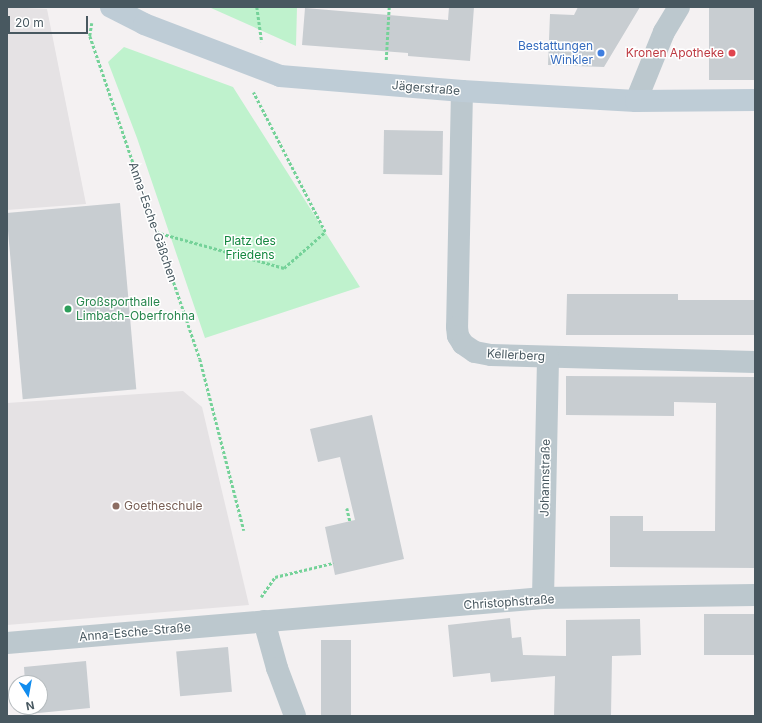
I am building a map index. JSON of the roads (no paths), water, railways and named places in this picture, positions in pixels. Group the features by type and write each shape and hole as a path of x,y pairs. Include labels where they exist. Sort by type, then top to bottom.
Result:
{"main road":[{"name":"Jägerstraße","path":"111,7 144,24 280,76 462,91 636,101 755,100"}],"street":[{"path":"636,101 664,32 679,7"},
{"name":"Kellerberg","path":"462,91 458,336 463,344 475,352 548,357 755,362"},
{"name":"Johannstraße","path":"543,598 548,357"},
{"name":"Christophstraße","path":"264,621 543,598 755,595"},
{"path":"264,621 277,668 295,716"},
{"name":"Anna-Esche-Straße","path":"7,643 264,621"}],"place":[{"name":"Bestattungen Winkler","path":"601,53"},
{"name":"Kronen Apotheke","path":"732,53"},
{"name":"Großsporthalle Limbach-Oberfrohna","path":"68,309"},
{"name":"Goetheschule","path":"116,506"}],"park label":[{"name":"Platz des Friedens","path":"250,248"}]}
